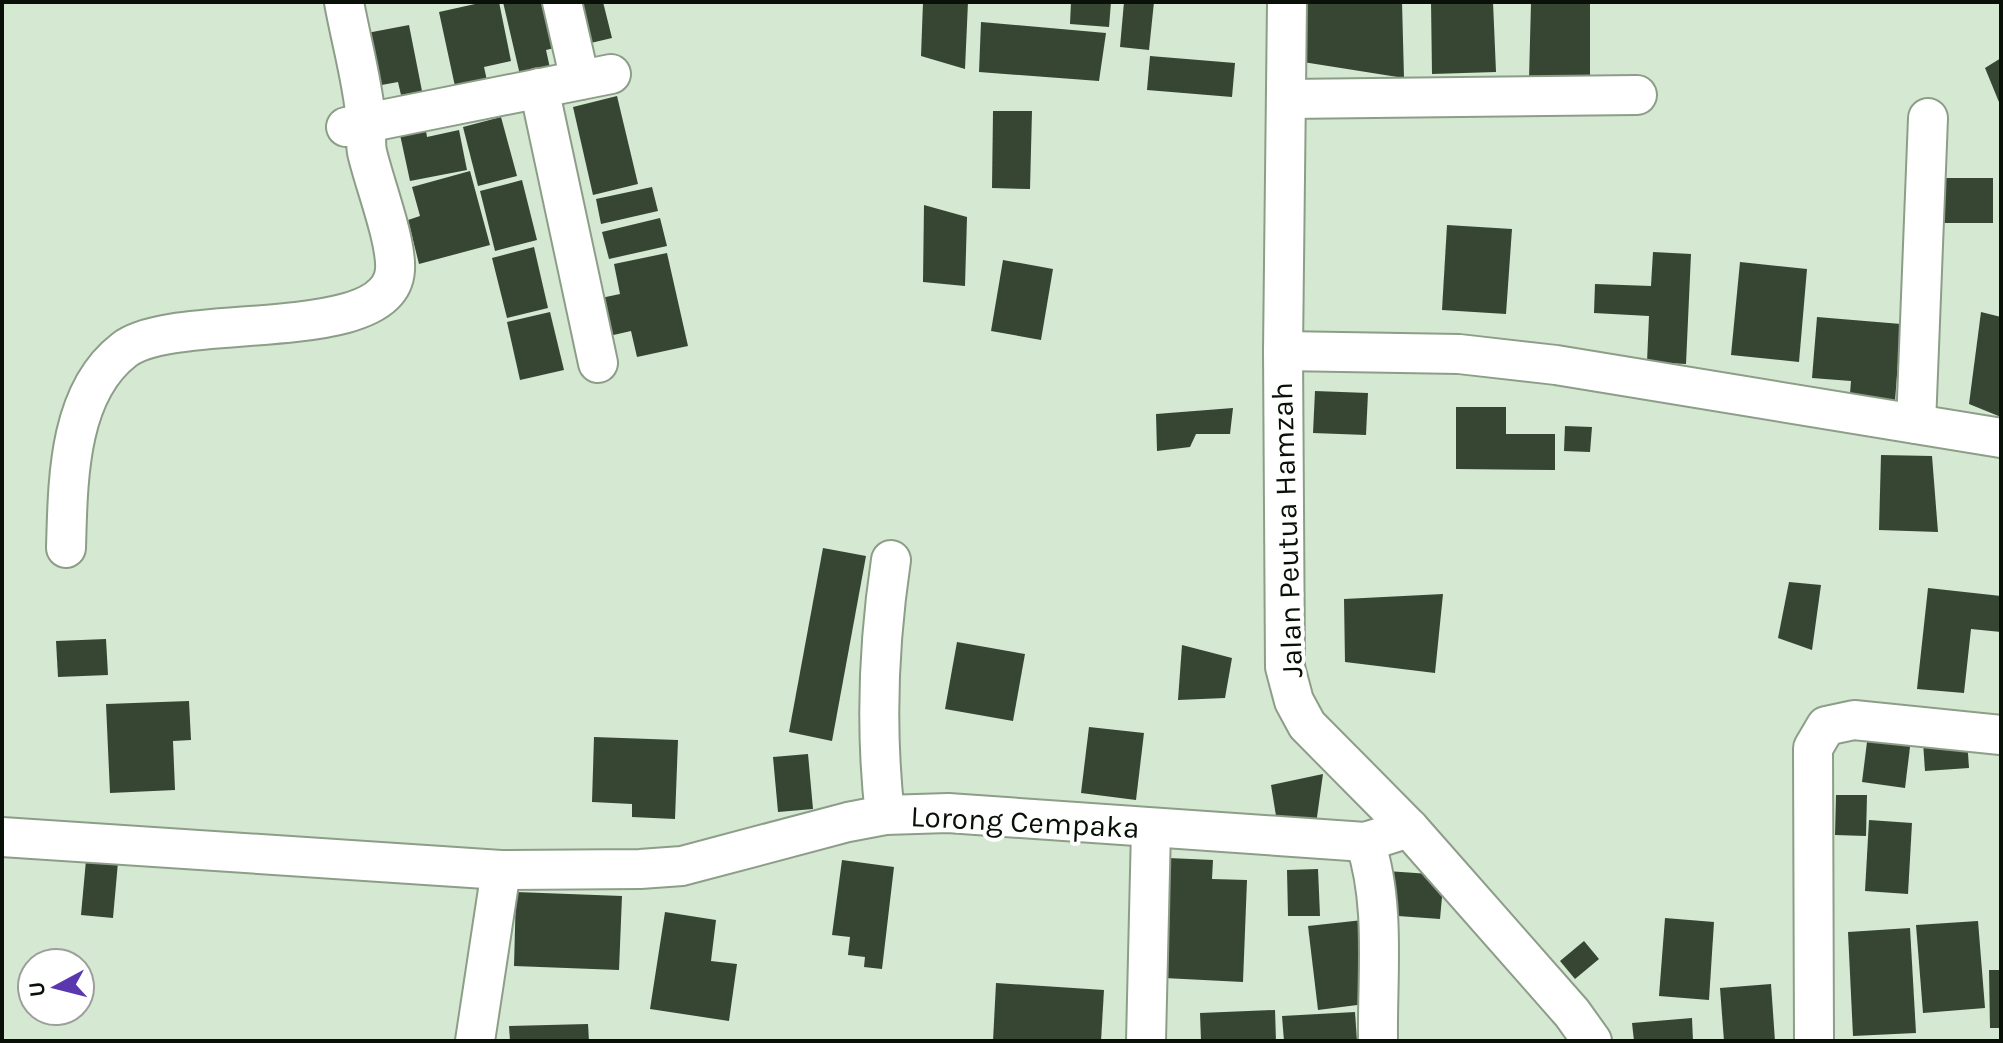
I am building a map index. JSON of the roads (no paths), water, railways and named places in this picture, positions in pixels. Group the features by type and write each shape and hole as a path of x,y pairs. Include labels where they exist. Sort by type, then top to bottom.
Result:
{"street":[{"path":"66,548 69,468 78,423 104,371 124,349 172,332 312,320 364,308 379,300 389,289 395,270 392,252 319,2"},
{"path":"344,2 359,132"},
{"path":"359,132 595,77 562,2"},
{"name":"Jalan Peutua Hamzah","path":"1287,2 1283,351 1285,667 1294,701 1307,725 1409,828 1572,1013 1592,1041"},
{"path":"539,88 598,363"},
{"path":"1287,99 1637,95"},
{"path":"1916,424 1928,118"},
{"path":"1283,351 1459,354 1556,365 2001,438"},
{"path":"885,815 876,722 877,679 891,560"},
{"path":"1814,1041 1813,748 1826,726 1854,720 2001,735"},
{"name":"Lorong Cempaka","path":"2,837 501,870 682,866 885,815 948,813 1365,842 1409,828"},
{"path":"1146,1041 1151,829"},
{"path":"1365,842 1372,863 1375,895 1378,1041"},
{"path":"475,1041 501,870"}]}
